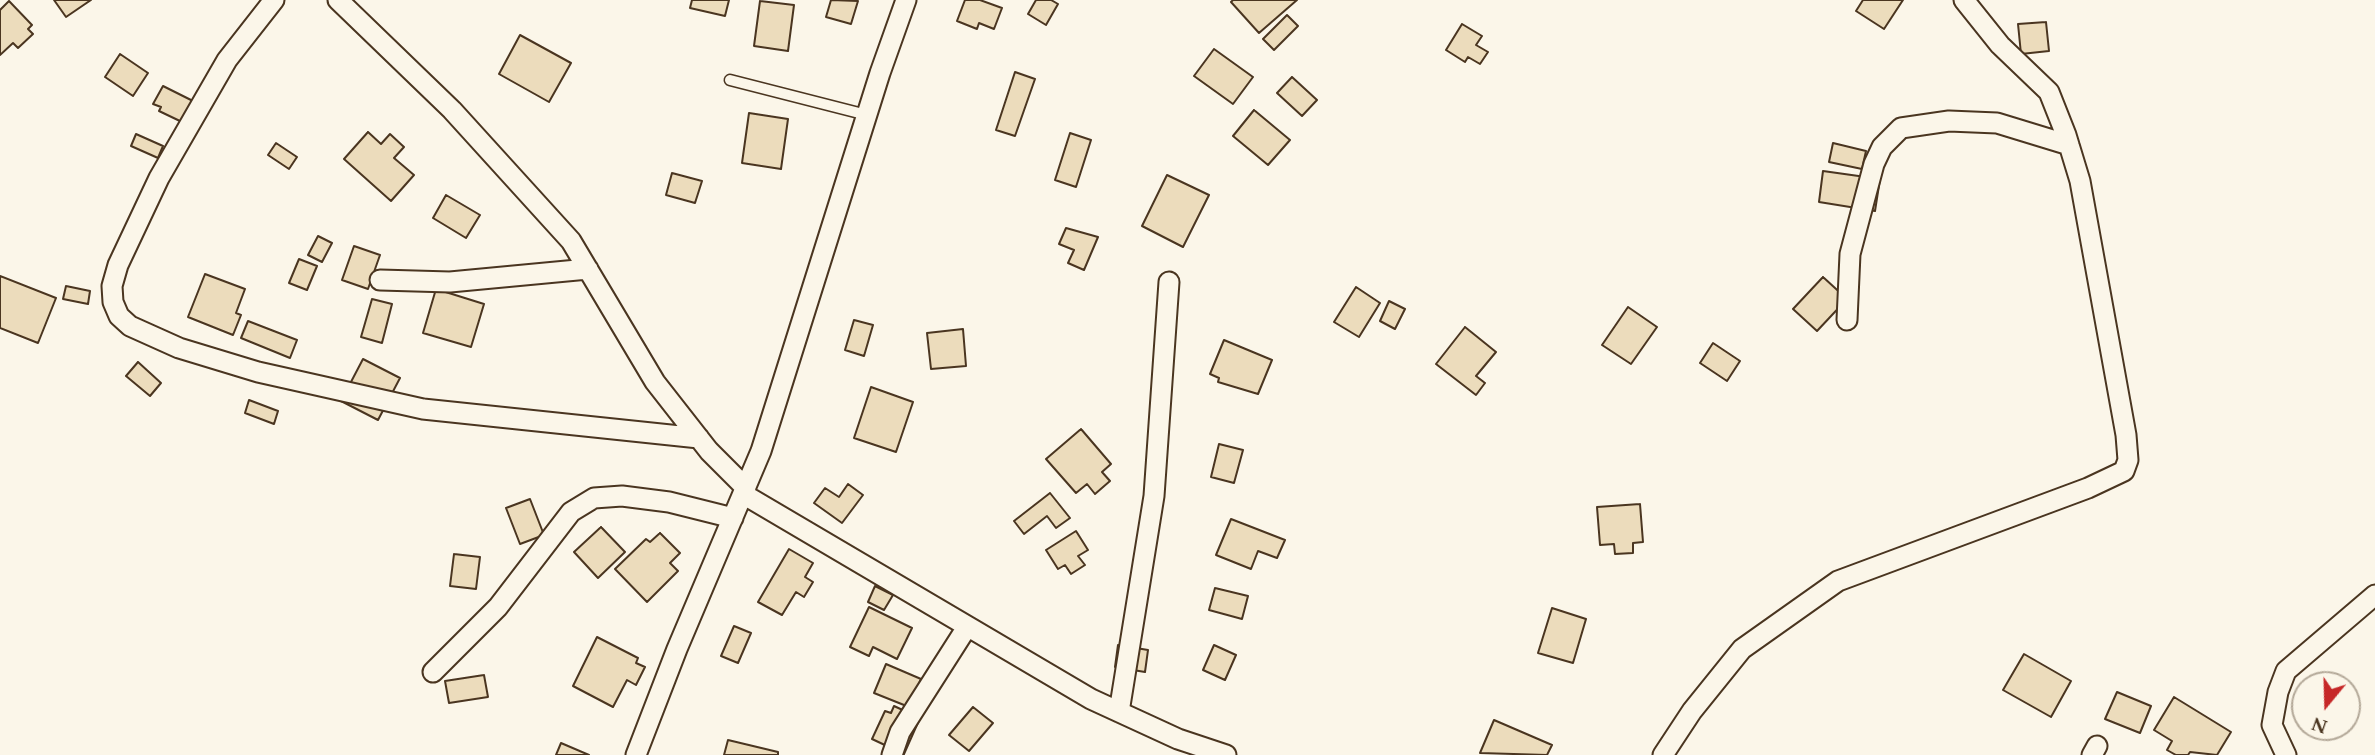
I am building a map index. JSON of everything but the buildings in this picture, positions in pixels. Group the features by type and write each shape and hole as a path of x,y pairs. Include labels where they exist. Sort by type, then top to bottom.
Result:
{"street":[{"path":"274,0 227,60 159,178 112,286 113,302 119,316 130,326 180,348 258,372 423,409 699,438"},
{"path":"338,0 452,110 571,241 655,382 744,491 1091,699 1178,739 1226,755"},
{"path":"636,755 744,491 787,372 906,0"},
{"path":"1663,755 1692,711 1742,649 1838,581 2105,482 2124,471 2128,460 2126,436 2080,181 2069,145 2049,92 2000,45 1964,0"},
{"path":"1847,320 1850,254 1874,164 1882,147 1901,128 1949,121 1997,123 2069,145"},
{"path":"380,280 450,282 588,269"},
{"path":"1119,712 1154,496 1169,282"},
{"path":"433,672 498,607 571,512 594,498 622,496 669,502 733,518"},
{"path":"2286,755 2272,725 2277,692 2286,671 2375,596"},
{"path":"892,755 900,732 967,627"}],"lane":[{"path":"730,80 867,116"}]}
